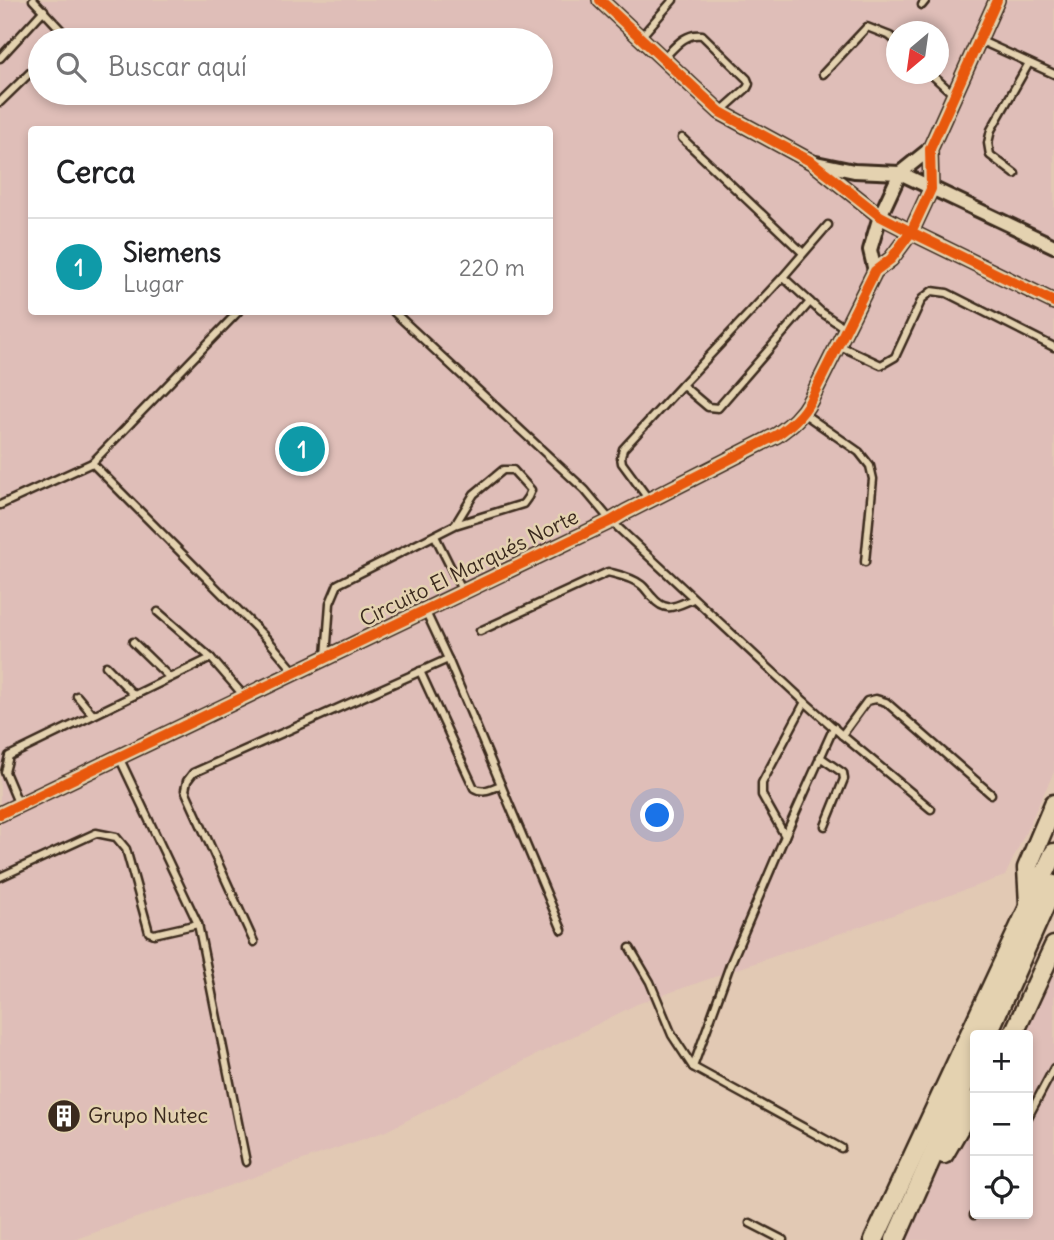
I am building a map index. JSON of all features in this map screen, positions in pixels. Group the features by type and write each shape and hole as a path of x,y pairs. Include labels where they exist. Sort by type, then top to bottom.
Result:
{"main road":[{"path":"1029,907 1027,869 1054,804"},
{"path":"874,1240 1054,853"},
{"path":"989,1030 1054,885"},
{"path":"1016,1030 1050,963 1054,946"},
{"path":"895,1240 970,1071"},
{"path":"895,1240 970,1109"}],"street":[{"path":"600,0 720,112 812,162 880,216 1054,302"},
{"name":"Circuito El Marqués Norte","path":"0,814 611,521 778,435 793,424 803,413 875,271 891,259 911,232 931,189 930,149 997,0"},
{"name":"Circuito El Marqués Norte","path":"875,271 870,250 880,216 900,173 930,149"},
{"path":"812,162 855,171 900,173 1054,246"}],"lane":[{"path":"33,0 59,28"},
{"path":"640,38 673,0"},
{"path":"0,58 44,10"},
{"path":"823,74 867,27 886,34"},
{"path":"663,59 687,36 702,35 747,79 747,88 720,112"},
{"path":"979,40 1054,74"},
{"path":"1015,174 990,155 988,143 991,130 1030,63"},
{"path":"0,102 28,75"},
{"path":"942,84 954,95"},
{"path":"682,138 803,253"},
{"path":"650,501 622,463 623,449 828,225"},
{"path":"783,277 821,312 846,329"},
{"path":"838,345 881,365 895,357 922,299 932,291 947,293 1054,347"},
{"path":"682,385 708,407 718,408 810,302"},
{"path":"0,505 92,463 235,315"},
{"path":"397,315 586,490 611,521 693,599 842,735 931,809"},
{"path":"803,413 859,452 870,466 873,479 864,562"},
{"path":"92,463 268,640 295,672"},
{"path":"326,657 330,603 338,584 456,526 523,504 531,490 513,470 503,470 474,494 456,526"},
{"path":"435,536 463,592"},
{"path":"481,631 608,572 626,576 640,584 664,607 671,608 693,599"},
{"path":"425,610 562,930"},
{"path":"158,612 211,658 245,697"},
{"path":"133,642 170,678"},
{"path":"19,805 5,772 9,756 211,658"},
{"path":"254,942 185,790 187,781 193,774 448,659"},
{"path":"106,666 134,695"},
{"path":"420,671 474,788 484,791 501,785"},
{"path":"77,696 93,715"},
{"path":"842,735 867,701 876,699 886,702 991,794"},
{"path":"785,836 762,795 762,783 805,702"},
{"path":"693,1067 730,965 834,727"},
{"path":"119,757 198,924 246,1163"},
{"path":"820,757 843,773 844,779 825,826"},
{"path":"0,877 96,833 116,837 126,849 149,932 154,934 198,924"},
{"path":"630,948 655,993 671,1035 693,1067 841,1148"},
{"path":"1033,1108 1054,1069"},
{"path":"750,1223 783,1240"}],"shaded area":[{"path":"0,0 1054,0 1054,772 1005,876 637,1004 386,1131 73,1240 0,1240"},
{"path":"1054,965 1054,1240 895,1240 970,1110 970,1219 1033,1219 1033,1030 1016,1030"}],"cycle path":[{"path":"600,0 720,112 812,162 880,216 1054,302"},
{"path":"0,814 611,521 787,428 800,416 810,401 875,271 891,259 911,232 931,189 930,149 997,0"}],"place":[{"name":"Siemens","path":"302,449"},
{"name":"Grupo Nutec","path":"64,1116"}]}
